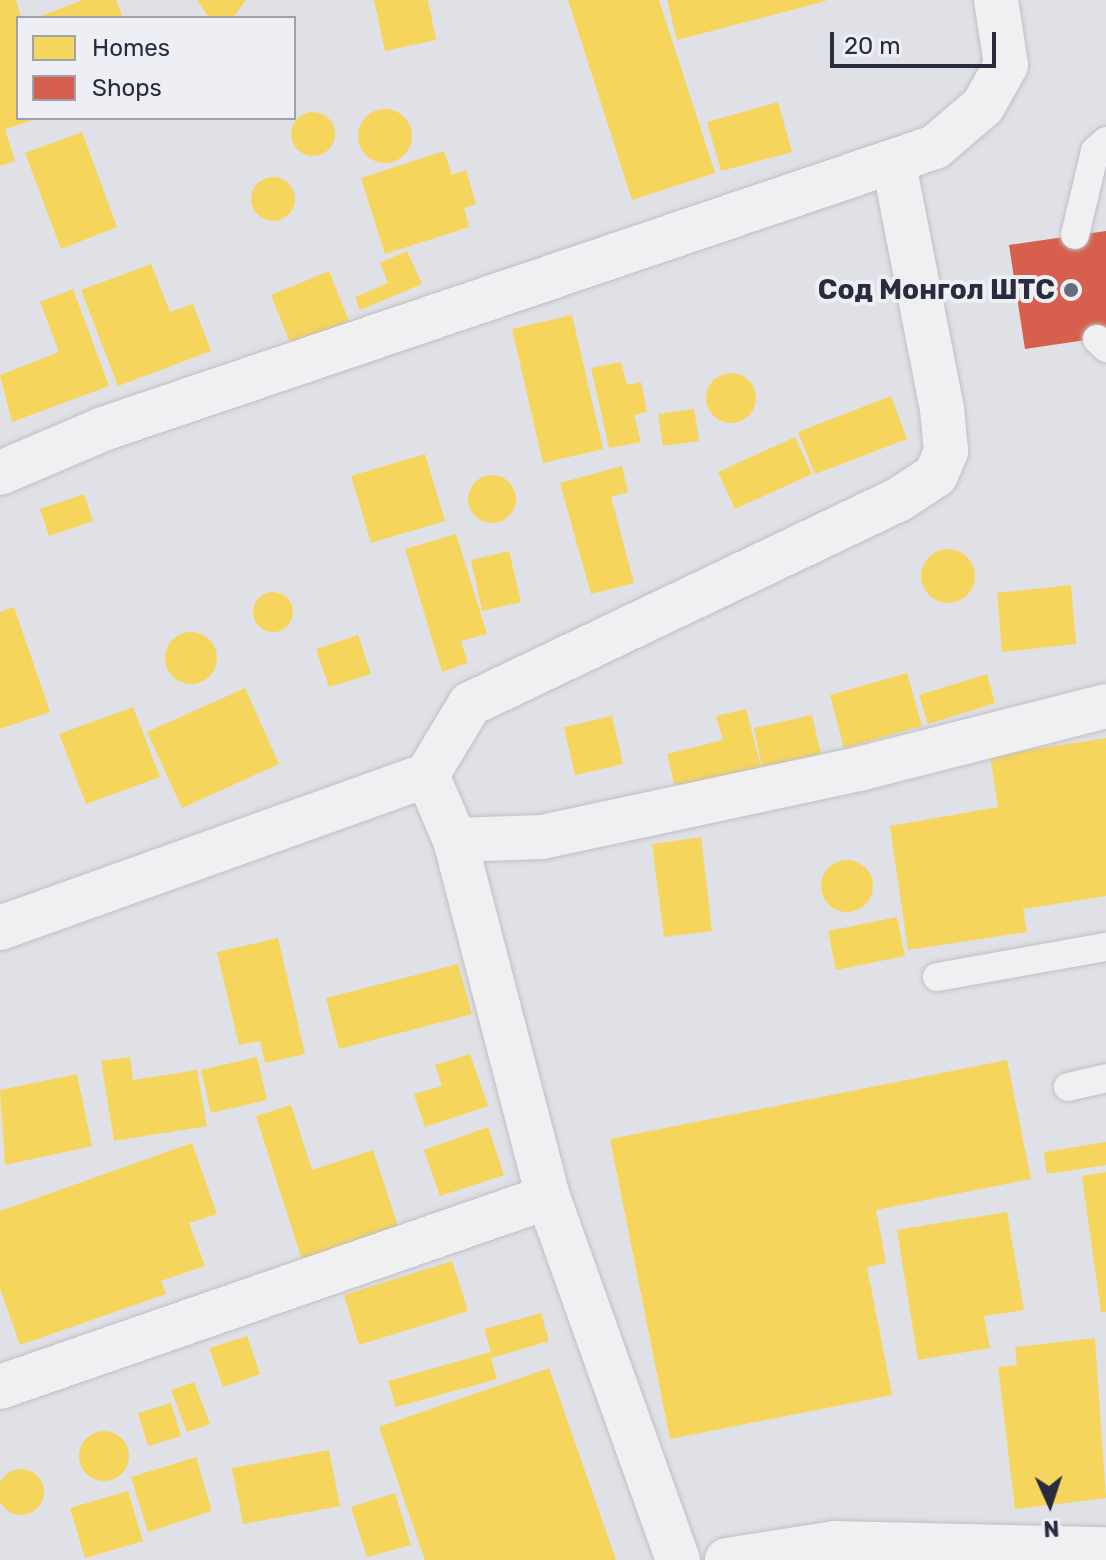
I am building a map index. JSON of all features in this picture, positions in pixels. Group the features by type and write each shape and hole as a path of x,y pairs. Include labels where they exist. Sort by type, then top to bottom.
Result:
{"street":[{"path":"0,473 103,429 894,164 935,147 983,106 1006,65 996,0"},
{"path":"0,928 427,775 470,704 898,500 936,475 946,451 942,409 894,164"},
{"path":"455,840 603,827 1106,706"},
{"path":"427,775 455,840 548,1197 678,1560"},
{"path":"0,1387 548,1197"},
{"path":"727,1560 834,1543 1106,1549"}],"lane":[{"path":"1075,235 1095,151 1106,141"},
{"path":"937,977 1106,947"},
{"path":"1068,1087 1106,1078"}],"building: Homes":[{"path":"0,0 16,0 20,16 16,16 16,120 34,120 5,129 15,161 0,166"},
{"path":"83,0 116,0 122,16 40,16"},
{"path":"197,0 246,0 234,16 208,16"},
{"path":"374,0 428,0 436,40 385,51"},
{"path":"568,0 659,0 715,173 632,200"},
{"path":"667,0 826,0 826,1 677,40"},
{"path":"778,102 792,152 721,171 707,122"},
{"path":"385,109 396,111 404,117 410,125 410,147 404,155 396,161 385,163 374,161 366,155 360,147 358,136 360,125 366,117 374,111"},
{"path":"305,113 321,113 334,126 334,142 321,155 305,155 292,142 292,126"},
{"path":"82,132 117,227 61,249 25,153"},
{"path":"444,151 452,175 466,170 476,204 464,208 469,227 385,254 361,178"},
{"path":"273,177 288,184 295,199 288,214 273,221 258,214 251,199 258,184"},
{"path":"407,251 422,284 360,310 355,297 388,283 380,263"},
{"path":"151,264 170,312 193,304 211,351 118,386 81,290"},
{"path":"329,271 349,321 291,345 271,295"},
{"path":"73,289 109,386 12,422 0,375 59,352 40,302"},
{"path":"572,315 603,449 543,463 512,329"},
{"path":"621,362 627,385 641,382 647,412 634,415 641,442 609,448 591,368"},
{"path":"731,373 749,380 756,398 749,416 731,423 713,416 706,398 713,380"},
{"path":"891,396 907,439 815,474 798,432"},
{"path":"694,409 699,441 663,446 658,414"},
{"path":"795,437 812,474 735,509 718,472"},
{"path":"425,454 445,521 371,543 351,476"},
{"path":"622,466 628,492 611,497 634,583 591,594 560,483"},
{"path":"492,475 509,482 516,499 509,516 492,523 475,516 468,499 475,482"},
{"path":"84,494 93,521 49,536 40,509"},
{"path":"456,534 487,634 461,641 468,663 442,672 405,549"},
{"path":"948,549 967,557 975,576 967,595 948,603 929,595 921,576 929,557"},
{"path":"509,551 521,602 482,611 471,560"},
{"path":"1071,585 1076,644 1002,652 997,593"},
{"path":"273,592 287,598 293,612 287,626 273,632 259,626 253,612 259,598"},
{"path":"14,607 50,712 0,729 0,612"},
{"path":"191,632 209,640 217,658 209,676 191,684 173,676 165,658 173,640"},
{"path":"358,635 371,674 329,687 316,649"},
{"path":"907,673 922,726 844,748 830,695"},
{"path":"987,674 995,703 928,724 919,695"},
{"path":"245,688 279,764 182,808 147,732"},
{"path":"133,707 160,777 86,804 59,734"},
{"path":"746,709 762,771 676,792 667,754 723,740 716,716"},
{"path":"812,715 821,754 762,767 754,728"},
{"path":"612,716 623,764 575,775 564,727"},
{"path":"1106,738 1106,896 1023,909 1027,932 908,950 890,826 998,807 990,756"},
{"path":"701,837 712,931 664,937 652,844"},
{"path":"847,860 866,867 873,886 866,905 847,912 828,905 821,886 828,867"},
{"path":"897,917 905,956 836,970 828,931"},
{"path":"278,938 305,1054 265,1063 260,1041 239,1045 217,952"},
{"path":"458,964 472,1014 339,1049 326,998"},
{"path":"470,1054 488,1106 425,1127 414,1094 442,1086 435,1065"},
{"path":"130,1057 133,1080 197,1070 207,1126 114,1141 101,1061"},
{"path":"257,1057 267,1100 211,1113 201,1070"},
{"path":"1007,1060 1031,1179 876,1210 886,1263 867,1267 892,1395 670,1439 610,1139"},
{"path":"77,1074 92,1146 5,1165 0,1090"},
{"path":"291,1105 312,1170 373,1150 399,1229 302,1260 256,1116"},
{"path":"488,1127 504,1175 440,1196 424,1150"},
{"path":"1106,1142 1106,1165 1047,1174 1044,1152"},
{"path":"192,1143 217,1214 189,1223 205,1266 161,1281 166,1294 20,1345 0,1288 0,1211"},
{"path":"1106,1172 1106,1312 1101,1312 1082,1176"},
{"path":"1007,1212 1024,1310 984,1316 990,1348 918,1360 897,1230"},
{"path":"452,1261 468,1311 359,1345 344,1295"},
{"path":"541,1313 549,1341 491,1358 497,1379 396,1407 388,1381 491,1352 484,1329"},
{"path":"247,1336 260,1374 223,1387 209,1348"},
{"path":"1095,1338 1106,1498 1015,1509 998,1367 1017,1365 1015,1347"},
{"path":"549,1368 616,1560 425,1560 379,1427"},
{"path":"194,1382 210,1424 187,1432 171,1390"},
{"path":"171,1403 181,1436 148,1446 138,1413"},
{"path":"104,1431 122,1438 129,1456 122,1474 104,1481 86,1474 79,1456 86,1438"},
{"path":"329,1450 340,1506 243,1524 232,1468"},
{"path":"196,1457 212,1511 148,1532 131,1477"},
{"path":"12,1470 30,1470 43,1483 43,1501 30,1514 12,1514 -1,1501 -1,1483"},
{"path":"128,1491 143,1541 85,1558 70,1508"},
{"path":"395,1493 411,1545 367,1557 351,1507"}],"building: Shops":[{"path":"1106,231 1106,337 1025,349 1009,245"}],"place":[{"name":"Сод Монгол ШТС","path":"1071,290"}]}
